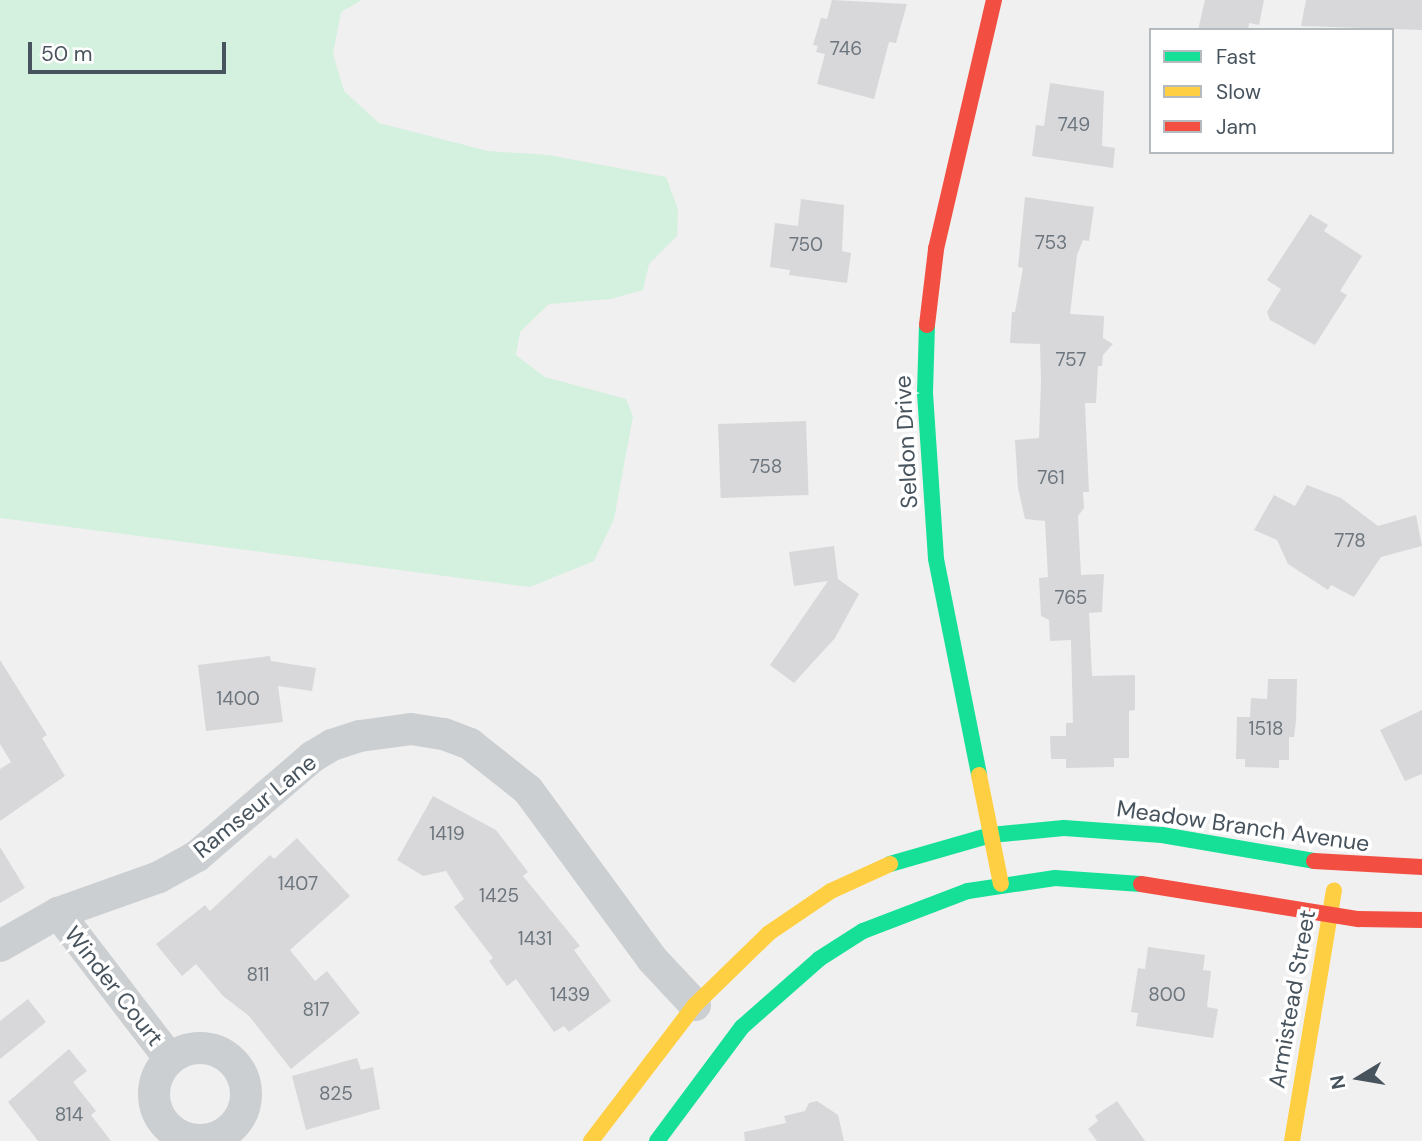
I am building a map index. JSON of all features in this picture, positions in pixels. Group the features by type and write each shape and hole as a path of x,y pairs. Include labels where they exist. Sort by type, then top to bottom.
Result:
{"main road":[{"name":"Seldon Drive","path":"994,0 936,249 927,322 925,393 936,559 1001,884"},
{"name":"Meadow Branch Avenue","path":"591,1141 695,1005 769,933 831,891 918,854 991,835 1064,828 1134,832 1339,865 1422,867"},
{"name":"Armistead Street","path":"1292,1141 1339,865"},
{"path":"657,1141 742,1027 819,958 912,909 1001,884 1110,880 1261,900 1330,915 1422,920"}],"street":[{"name":"Ramseur Lane","path":"0,946 58,913 159,877 197,856 312,757 332,745 360,736 411,729 433,732 470,744 528,790 652,959 695,1005"},
{"name":"Winder Court","path":"58,913 112,989 170,1059"}],"green space":[{"path":"0,0 362,0 341,12 333,54 344,91 379,123 488,151 549,155 666,177 678,209 677,236 649,264 643,290 611,299 549,304 520,332 516,355 545,377 626,399 633,416 614,519 594,561 530,587 0,518"}],"building":[{"path":"832,0 907,4 896,43 889,42 874,99 817,84 825,54 816,52 818,46 813,45 821,18 827,19"},
{"path":"1205,0 1264,0 1259,25 1249,23 1248,28 1198,28"},
{"path":"1306,0 1422,0 1422,30 1301,26"},
{"path":"1050,83 1104,91 1102,146 1115,148 1113,168 1032,156 1036,125 1044,126"},
{"path":"1025,197 1094,207 1089,241 1083,240 1077,255 1070,314 1104,316 1103,338 1113,344 1103,355 1102,366 1098,366 1096,403 1085,403 1089,492 1083,492 1084,508 1078,516 1081,575 1104,574 1102,612 1089,613 1092,676 1135,675 1135,710 1129,711 1129,758 1114,758 1114,767 1066,768 1066,759 1051,759 1050,736 1066,736 1066,723 1073,723 1071,640 1050,641 1049,620 1041,616 1039,578 1048,577 1045,521 1025,519 1018,488 1015,440 1039,438 1041,381 1040,344 1010,343 1012,312 1015,312 1023,268 1018,267"},
{"path":"801,199 844,205 842,251 851,253 847,283 789,275 790,270 770,267 775,223 798,226"},
{"path":"1310,214 1328,225 1324,231 1362,256 1340,291 1347,295 1315,345 1270,320 1267,312 1281,289 1267,280"},
{"path":"806,421 809,495 721,498 718,424"},
{"path":"1307,485 1341,498 1378,526 1416,515 1422,546 1381,557 1354,597 1331,585 1328,590 1288,564 1277,540 1254,530 1274,495 1295,506"},
{"path":"834,546 838,579 859,594 835,638 794,683 770,665 828,581 794,586 789,552"},
{"path":"270,656 271,661 316,668 312,691 278,686 283,722 206,731 198,665"},
{"path":"0,660 47,735 42,738 65,776 0,821 0,769 11,762 0,744"},
{"path":"1268,679 1297,679 1296,721 1294,737 1289,737 1289,760 1279,760 1279,768 1245,767 1245,759 1236,759 1237,717 1250,717 1251,698 1267,699"},
{"path":"1422,710 1422,774 1405,781 1380,730"},
{"path":"433,796 496,830 528,872 523,876 580,946 574,950 611,1001 569,1032 564,1026 554,1032 516,979 507,986 489,961 493,958 454,907 464,899 446,871 423,876 397,860"},
{"path":"297,838 350,896 290,950 315,981 327,971 360,1013 291,1069 249,1016 223,996 196,964 182,976 156,944 205,905 210,911 270,855 274,859"},
{"path":"0,847 25,888 0,903"},
{"path":"1148,947 1205,955 1203,970 1211,971 1207,1007 1218,1009 1213,1038 1136,1026 1138,1013 1131,1012 1138,968 1145,969"},
{"path":"28,999 46,1022 0,1059 0,1021"},
{"path":"69,1049 87,1071 73,1082 96,1111 91,1115 111,1141 38,1141 8,1102"},
{"path":"357,1058 361,1070 373,1067 380,1109 306,1130 292,1076"},
{"path":"817,1101 838,1115 844,1141 745,1141 744,1132 786,1123 784,1116 805,1111 809,1103"},
{"path":"1117,1101 1145,1141 1097,1141 1088,1129 1098,1121 1095,1116"}],"traffic: fast":[{"path":"927,325 925,393 936,559 979,775"},
{"path":"890,864 991,835 1064,828 1162,835 1314,861"},
{"path":"657,1141 742,1027 819,959 863,931 968,891 1055,878 1141,884"}],"traffic: slow":[{"path":"979,775 1001,884"},
{"path":"591,1141 695,1005 769,933 831,891 890,864"},
{"path":"1292,1141 1334,891"}],"traffic: jam":[{"path":"927,325 936,249 994,0"},
{"path":"1314,861 1422,867"},
{"path":"1141,884 1358,919 1422,920"}]}
